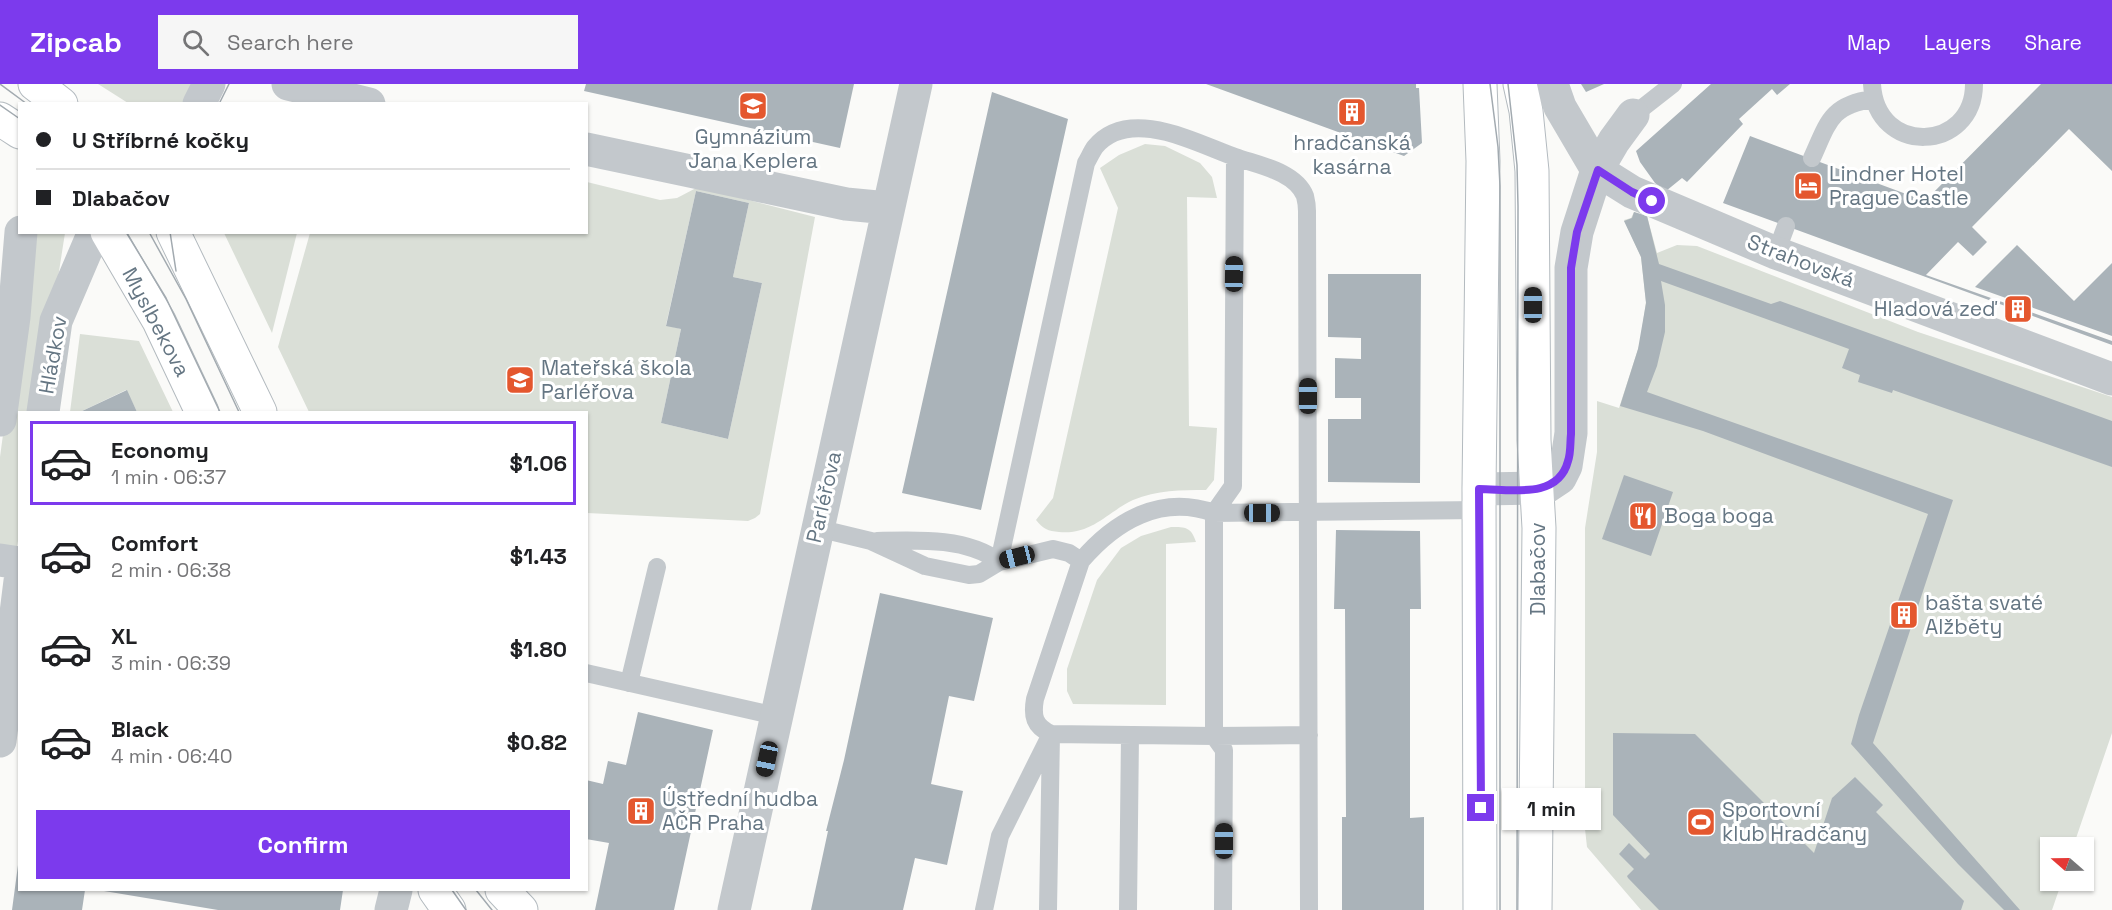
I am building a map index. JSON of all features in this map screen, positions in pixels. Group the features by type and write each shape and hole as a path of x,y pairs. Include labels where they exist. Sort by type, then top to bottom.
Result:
{"main road":[{"path":"1480,84 1483,173 1480,910"},
{"name":"Dlabačov","path":"1520,84 1526,111 1532,171 1534,440 1539,528 1538,909"},
{"path":"0,119 18,131"},
{"name":"Myslbekova","path":"108,234 159,321 202,411"},
{"path":"174,234 260,411"},
{"path":"436,891 449,910"},
{"path":"503,891 521,910"}],"street":[{"path":"200,102 209,84"},
{"path":"288,84 361,102"},
{"name":"Parléřova","path":"734,910 916,84"},
{"path":"1552,84 1560,107 1598,170"},
{"path":"1480,500 1545,488 1556,482 1564,473 1568,461 1571,434 1571,268 1577,232 1598,170 1614,141 1637,112"},
{"path":"588,149 846,204 888,208"},
{"name":"Strahovská","path":"1598,170 1632,192 1781,239 2112,379"},
{"name":"Hládkov","path":"0,420 14,317 21,234"},
{"name":"Hládkov","path":"43,411 57,321 93,234"},
{"path":"0,561 18,563"},
{"path":"0,741 18,596"},
{"path":"391,910 396,891"}],"lane":[{"path":"1637,112 1673,84"},
{"path":"1812,158 1828,122 1841,108 1859,101 1872,91 1878,112 1886,123 1911,136 1925,138 1952,129 1962,120 1978,88"},
{"path":"999,562 1086,163 1095,147 1108,136 1124,129 1160,129 1284,175 1296,184 1305,196 1307,211 1310,910"},
{"path":"1223,910 1224,750 1214,736 1214,513 1233,486 1235,157"},
{"path":"1310,735 1051,734 1042,730 1035,722 1033,712 1035,699 1081,561 1096,544 1115,529 1158,508 1179,505 1214,513 1309,512 1480,500"},
{"path":"817,528 871,541 925,566 969,575 979,574 999,562 1053,549 1069,553 1081,561"},
{"path":"871,541 932,540 981,551 999,562"},
{"path":"629,683 657,567"},
{"path":"588,673 776,716"},
{"path":"1049,908 1051,734"},
{"path":"984,910 1000,836 1051,734"},
{"path":"1128,910 1130,735"}],"shaded area":[{"path":"98,84 194,84 184,102 126,102"},
{"path":"1145,144 1165,146 1200,163 1212,177 1217,198 1187,197 1189,426 1217,428 1214,480 1206,490 1160,492 1133,500 1090,527 1081,530 1052,531 1043,527 1036,520 1053,498 1118,208 1100,168 1119,155"},
{"name":"Mateřská škola Parléřova","path":"588,182 660,200 677,198 698,187 815,217 760,514 748,521 588,513 588,411 309,411 278,347 310,234 588,234","holes":["696,191 749,203 733,277 762,283 728,439 661,423 681,329 666,325"]},
{"path":"1634,212 1647,216 1657,253 1677,245 1697,246 1918,332 2112,397 2112,733 2076,837 2040,837 2040,891 2059,891 2052,910 1641,910 1587,847 1585,829 1585,528 1597,452 1597,401 1619,408 1640,343 1646,302 1641,257 1624,220 1631,218"},
{"path":"30,234 65,234 37,411 18,411 17,547 0,546 0,457"},
{"path":"224,234 297,234 272,333"},
{"path":"80,334 139,341 173,411 136,411 126,390 82,411 70,411"},
{"path":"1171,527 1187,529 1192,533 1196,542 1166,544 1166,705 1073,704 1067,691 1067,669 1097,580 1121,548 1141,536"}],"building":[{"name":"Gymnázium Jana Keplera","path":"586,84 854,84 840,148 584,91"},
{"name":"hradčanská kasárna","path":"1206,84 1416,84 1416,88 1419,88 1422,143 1404,156"},
{"path":"1581,84 1604,84 1586,92"},
{"path":"1711,84 1790,84 1777,95 1772,89 1739,119 1743,124 1687,182 1682,178 1666,191 1655,183 1640,162 1636,151"},
{"name":"Lindner Hotel Prague Castle","path":"2041,84 2112,84 2112,171 2069,129 1972,227 1987,242 1973,256 1958,242 1926,275 2112,341 2112,345 1723,203 1750,136 1925,201"},
{"path":"992,92 1068,119 981,510 902,493"},
{"path":"696,191 749,203 733,277 762,283 728,439 661,423 681,329 666,326"},
{"path":"1634,212 1647,216 1659,264 1771,304 1780,301 2112,421 2112,467 1893,390 1892,393 1858,382 1860,375 1842,368 1849,349 1661,281 1665,305 1665,332 1657,366 1647,392 1953,500 1873,743 2020,910 2004,910 1958,864 1851,744 1928,514 1703,431 1620,406 1638,349 1646,303 1641,257 1624,221 1632,218"},
{"path":"2017,245 2074,301 2112,263 2112,336 1975,287"},
{"path":"1328,274 1421,274 1420,483 1328,482 1328,419 1361,419 1361,398 1335,398 1335,358 1361,359 1361,338 1328,337"},
{"path":"127,390 137,411 82,411"},
{"path":"1624,475 1673,492 1651,556 1602,539"},
{"path":"1336,530 1420,531 1421,609 1410,609 1410,818 1424,817 1424,910 1342,910 1342,817 1346,817 1345,609 1334,609"},
{"path":"880,593 993,618 974,701 949,696 931,784 963,791 947,865 915,858 903,910 811,910 828,831 826,831 844,760"},
{"name":"Ústřední hudba AČR Praha","path":"638,712 713,730 674,910 595,910 609,843 588,839 588,780 603,784 608,761 626,765"},
{"name":"Sportovní klub Hradčany","path":"1613,733 1695,734 1814,853 1832,798 1855,777 1883,805 1876,812 1964,901 1961,910 1659,910 1628,878 1627,876 1634,869 1619,854 1629,843 1645,859 1650,854 1613,815"},
{"path":"18,865 18,891 85,891 82,910 12,910"},
{"path":"104,891 343,891 340,910 218,910"}],"tram line":[{"path":"0,84 24,102"},
{"path":"220,102 229,84"},
{"path":"1490,84 1498,147 1500,186 1500,910"},
{"path":"1508,84 1517,165 1518,206 1517,910"},
{"path":"0,105 18,118"},
{"path":"127,234 166,298 220,411"},
{"path":"150,234 186,299 239,411"},
{"path":"170,234 176,271"},
{"path":"453,891 466,910"},
{"path":"477,891 492,910"}],"place":[{"name":"Gymnázium Jana Keplera","path":"753,106"},
{"name":"hradčanská kasárna","path":"1352,112"},
{"name":"Lindner Hotel Prague Castle","path":"1808,186"},
{"name":"Hladová zeď","path":"2018,309"},
{"name":"Mateřská škola Parléřova","path":"520,380"},
{"name":"Boga boga","path":"1643,516"},
{"name":"bašta svaté Alžběty","path":"1904,615"},
{"name":"Ústřední hudba AČR Praha","path":"641,811"},
{"name":"Sportovní klub Hradčany","path":"1701,822"}],"route":[{"path":"1481,808 1479,489 1545,488 1556,482 1564,473 1568,461 1571,434 1571,268 1577,232 1598,170 1632,192 1652,201"}]}
